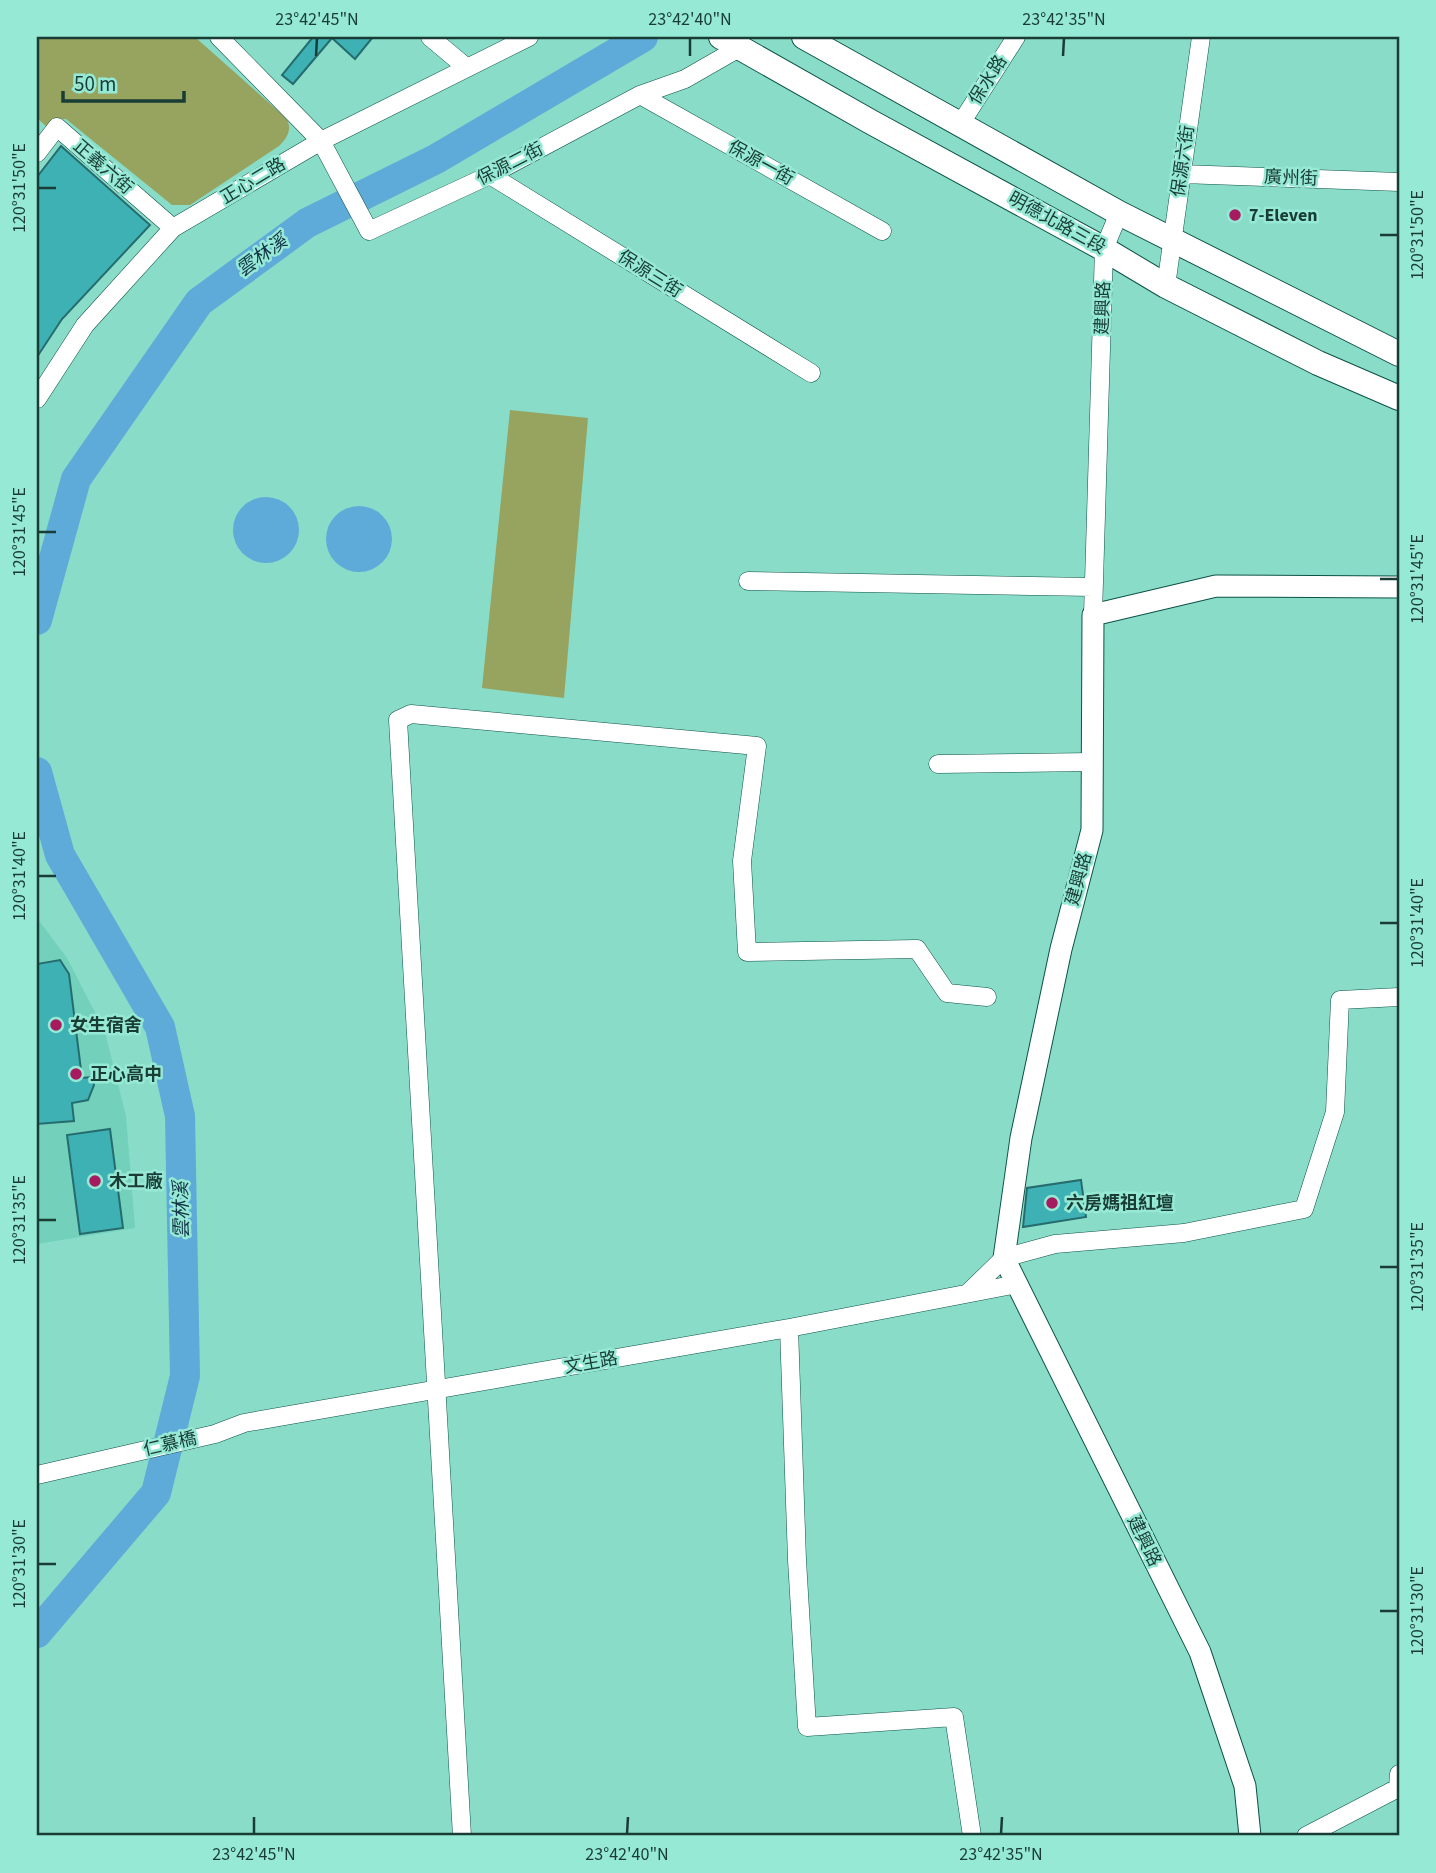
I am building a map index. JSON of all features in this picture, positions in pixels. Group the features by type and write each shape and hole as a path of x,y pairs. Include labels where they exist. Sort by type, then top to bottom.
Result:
{"main road":[{"path":"804,37 1119,213 1399,354"},
{"name":"明德北路三段","path":"730,42 1166,286 1318,363 1399,398"}],"street":[{"path":"430,37 467,68"},
{"name":"正心二路","path":"37,399 85,325 173,228 322,144 529,37"},
{"name":"保水路","path":"961,123 1016,37"},
{"name":"保源六街","path":"1166,286 1201,37"},
{"name":"保源二街","path":"224,38 322,144 369,231 490,175 640,95 685,79 730,42"},
{"name":"保源一街","path":"640,95 882,231"},
{"name":"正義六街","path":"37,153 57,127 173,228"},
{"name":"廣州街","path":"1182,174 1399,182"},
{"name":"保源三街","path":"490,175 811,373"},
{"name":"建興路","path":"1119,213 1104,249 1093,587 1090,839 1061,948 1021,1138 1004,1258 1200,1652 1245,1786 1250,1836"},
{"path":"748,581 1093,587"},
{"path":"1093,615 1216,586 1399,587"},
{"path":"462,1836 398,720 411,714 757,746 742,861 747,952 917,949 947,993 986,997"},
{"path":"938,764 1092,762"},
{"path":"968,1293 1004,1258 1055,1244 1184,1233 1304,1209 1335,1112 1340,1000 1399,998"},
{"name":"文生路","path":"215,1434 244,1423 789,1328 1017,1284"},
{"path":"789,1328 797,1560 807,1727 954,1717 972,1836"},
{"name":"仁慕橋","path":"37,1475 215,1434"},
{"path":"1306,1836 1398,1788 1399,1774"}],"shaded area":[{"path":"37,37 195,37 286,118 288,133 279,146 190,205 172,205 66,119 57,119 48,128 37,118"},
{"path":"510,410 588,418 564,698 482,688"},
{"name":"正心高中","path":"37,918 67,958 105,1032 126,1116 135,1228 37,1244"}],"water":[{"path":"266,497 279,500 289,507 296,517 299,530 296,543 289,553 279,560 266,563 253,560 243,553 236,543 233,530 236,517 243,507 253,500"},
{"path":"359,506 372,509 382,516 389,526 392,539 389,552 382,562 372,569 359,572 346,569 336,562 329,552 326,539 329,526 336,516 346,509"}],"building":[{"path":"313,37 373,37 355,59 332,38 293,84 282,75"},
{"path":"61,146 150,225 62,319 37,357 37,177"},
{"name":"女生宿舍","path":"60,960 69,974 82,1078 92,1077 94,1085 88,1100 72,1103 74,1121 37,1124 37,964"},
{"name":"木工廠","path":"110,1129 123,1228 80,1234 67,1135"},
{"name":"六房媽祖紅壇","path":"1081,1180 1086,1217 1023,1227 1027,1188"}],"waterway":[{"name":"雲林溪","path":"37,620 76,479 199,302 307,223 436,159 643,37"},
{"name":"雲林溪","path":"37,772 60,855 160,1027 180,1116 185,1376 156,1493 37,1633"}],"place":[{"name":"7-Eleven","path":"1235,215"},
{"name":"女生宿舍","path":"56,1025"},
{"name":"正心高中","path":"76,1074"},
{"name":"木工廠","path":"95,1181"},
{"name":"六房媽祖紅壇","path":"1052,1203"}]}
